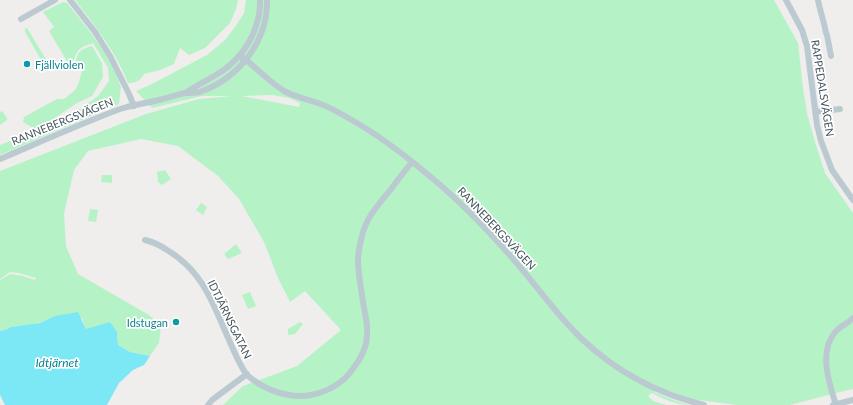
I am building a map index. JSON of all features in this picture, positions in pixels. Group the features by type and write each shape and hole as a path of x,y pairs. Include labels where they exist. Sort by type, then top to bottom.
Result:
{"street":[{"path":"21,19 55,0"},
{"path":"70,0 95,32 106,49 134,106"},
{"path":"243,58 246,47 256,27 260,0"},
{"path":"243,58 259,38 263,29 266,17 267,0"},
{"name":"RAPPEDALSVÄGEN","path":"786,0 802,30 807,46 815,112 821,141 832,170 853,200"},
{"path":"818,0 831,56"},
{"name":"RANNEBERGSVÄGEN","path":"0,159 112,112 185,93 198,92 211,87 227,77 243,58 286,92 325,106 351,119 412,162 476,218 568,324 598,353 624,371 652,386 687,401 704,405"},
{"path":"815,112 840,109"},
{"name":"IDTJÄRNSGATAN","path":"145,240 152,241 174,254 190,267 211,299 233,349 247,374 259,384 284,394 306,396 324,391 339,383 348,375 357,364 365,349 368,336 358,260 362,236 366,224 376,208 412,162"},
{"path":"853,318 836,331 831,338 826,354 826,363 835,405 853,400"},
{"path":"208,405 212,400 247,374"}],"green space":[{"path":"75,0 238,0 230,23 205,48 189,55 180,48 174,64 160,70 144,74 138,81 128,83 111,50"},
{"path":"246,0 774,0 798,43 807,113 825,173 853,213 853,389 790,405 737,405 691,399 659,387 654,392 690,405 675,403 652,393 648,396 653,401 666,405 223,405 243,386 297,366 341,330 305,291 290,302 278,278 264,242 239,199 218,176 178,146 141,139 88,151 74,170 64,214 66,246 78,274 149,315 161,326 159,343 150,356 130,352 118,345 117,332 86,329 82,318 45,321 31,325 11,327 0,331 0,280 10,274 35,280 36,278 10,272 0,279 0,171 146,114 199,99 232,96 202,96 152,108 136,91 207,55 225,40 235,27 244,13","holes":["272,95 289,98 300,103 299,107 242,96"]},
{"path":"63,2 67,3 91,33 106,55 121,87 119,104 0,155 0,145 39,130 83,107 98,96 109,81 108,68 93,43 81,48 77,52 74,60 68,63 49,31 54,27 43,12"},
{"path":"27,28 49,64 46,66 25,32 25,29"},
{"path":"92,46 102,63 103,77 92,96 77,103 37,130 23,122 24,117 57,99 64,99 75,90 85,65 76,61 78,54 83,49"},
{"path":"2,111 7,120 0,125 0,112"},
{"path":"165,170 171,179 162,185 158,182 157,172"},
{"path":"102,175 112,175 112,183 101,182"},
{"path":"201,203 207,207 203,215 196,210"},
{"path":"90,209 98,210 96,222 88,221"},
{"path":"236,244 242,253 228,259 224,254"},
{"path":"250,292 256,306 248,309 242,295"},
{"path":"300,322 303,324 295,334 288,335 288,329"}],"water":[{"name":"Idtjärnet","path":"78,312 86,329 110,322 117,332 118,345 130,352 150,356 144,365 133,370 119,383 107,405 5,405 0,395 0,331 11,327 40,323 55,316"}],"place":[{"name":"Fjällviolen","path":"27,64"},
{"name":"Idstugan","path":"176,322"}]}
